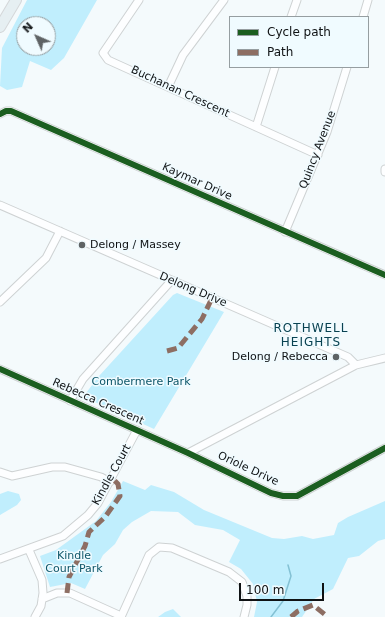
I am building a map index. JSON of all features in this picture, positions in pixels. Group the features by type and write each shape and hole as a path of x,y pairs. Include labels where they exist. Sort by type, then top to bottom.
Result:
{"main road":[{"path":"0,27 16,0"}],"street":[{"name":"Buchanan Crescent","path":"139,0 103,53 108,60 318,155"},
{"path":"168,87 183,55 224,0"},
{"path":"362,16 368,0"},
{"path":"291,16 295,1"},
{"path":"256,127 275,68"},
{"name":"Quincy Avenue","path":"285,232 318,155 347,68"},
{"name":"Kaymar Drive","path":"0,114 6,111 12,111 385,275"},
{"name":"Delong Drive","path":"0,205 171,281 348,357 356,365"},
{"path":"0,302 46,258 60,231"},
{"path":"70,401 83,379 171,281"},
{"path":"188,453 356,365 385,358"},
{"name":"Rebecca Crescent","path":"0,369 188,453"},
{"name":"Kindle Court","path":"0,559 29,550 63,536 88,515 98,503 137,430"},
{"name":"Oriole Drive","path":"188,453 271,493 283,496 297,496 385,448"},
{"path":"0,472 12,476 52,467 65,468 101,477 110,482"},
{"path":"42,598 57,593 70,593 121,617 149,554 159,547 172,548 233,575 242,582 247,596 247,605 244,617"},
{"path":"29,550 42,580 42,598 35,617"}],"green space":[{"path":"27,0 97,0 64,58 51,70 30,61 22,87 7,90 0,86 2,48 16,21 16,56 56,56 56,16 19,16"},
{"name":"Combermere Park","path":"177,293 224,312 154,429 86,398 86,393 99,376 173,295"},
{"name":"Kindle Court Park","path":"123,481 145,490 151,485 174,492 204,510 272,538 284,539 302,536 313,539 334,535 338,523 385,501 385,539 378,541 359,556 348,558 333,589 314,599 302,617 254,617 257,602 253,584 241,569 229,562 240,540 223,530 195,525 178,512 151,511 132,522 123,530 115,544 103,555 85,589 71,583 50,587 40,556 56,550 96,521 111,502"},
{"path":"8,491 19,494 21,500 17,505 0,515 0,494"},
{"path":"173,609 181,617 158,617 165,612"}],"waterway":[{"path":"271,617 283,601 291,576 288,565"}],"marked path":[{"path":"167,351 178,348 202,319 212,298"},
{"path":"67,593 69,577 85,546 89,532 105,517 120,496 118,484 112,478"},
{"path":"291,617 298,611 313,605 328,617"}],"cycle path":[{"path":"0,114 6,111 11,111 385,275"},
{"path":"0,369 188,453 271,493 283,496 297,496 385,448"}],"place":[{"name":"Delong / Massey","path":"82,245"},
{"name":"Delong / Rebecca","path":"336,357"}],"district":[{"name":"ROTHWELL HEIGHTS","path":"311,336"}]}
